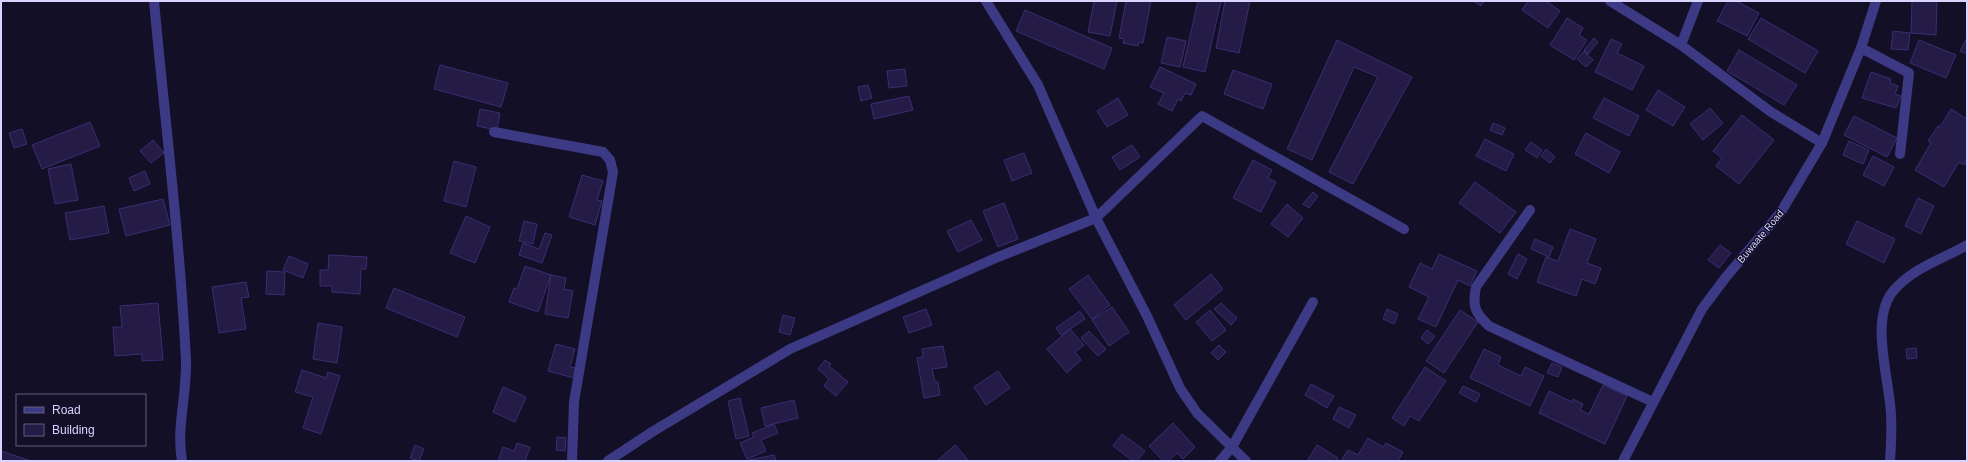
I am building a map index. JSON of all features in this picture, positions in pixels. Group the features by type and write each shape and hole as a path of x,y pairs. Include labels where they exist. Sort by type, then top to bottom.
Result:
{"street":[{"path":"154,1 176,229 186,362 186,390 180,438 182,461"},
{"path":"986,1 1038,85 1096,218 1147,316 1180,388 1197,413 1246,461"},
{"path":"1610,1 1681,45 1771,112 1822,143"},
{"path":"1681,45 1698,1"},
{"name":"Buwaate Road","path":"1623,461 1702,309 1726,276 1781,212 1822,143 1861,48 1876,1"},
{"path":"1861,48 1909,73 1900,154"},
{"path":"608,461 652,432 790,349 998,257 1096,218 1202,116 1404,229"},
{"path":"494,132 603,152 610,160 614,172 574,402 572,461"},
{"path":"1530,210 1476,287 1473,301 1475,310 1489,326 1654,402"},
{"path":"1890,461 1891,415 1882,331 1883,310 1887,299 1894,289 1907,278 1923,266 1967,244"},
{"path":"1220,461 1232,447 1313,302"}],"building":[{"path":"1094,1 1117,1 1110,36 1088,32"},
{"path":"1126,1 1151,1 1143,43 1139,42 1138,46 1123,43 1124,39 1119,38"},
{"path":"1198,1 1221,1 1205,72 1183,67"},
{"path":"1225,1 1250,1 1239,53 1216,48"},
{"path":"1473,1 1484,1 1481,6"},
{"path":"1528,1 1546,1 1560,11 1548,28 1522,10"},
{"path":"1728,1 1736,1 1759,13 1747,36 1717,21"},
{"path":"1912,1 1937,1 1936,35 1911,33"},
{"path":"1025,10 1112,48 1104,69 1016,31"},
{"path":"1567,18 1583,28 1579,35 1587,40 1574,60 1550,45"},
{"path":"1761,18 1818,51 1805,73 1748,39"},
{"path":"1893,31 1910,33 1908,50 1891,49"},
{"path":"1167,37 1186,41 1180,67 1161,63"},
{"path":"1594,38 1598,42 1588,54 1584,50"},
{"path":"1967,38 1967,54 1960,51"},
{"path":"1611,39 1622,44 1617,53 1644,66 1632,90 1595,72"},
{"path":"1337,40 1412,77 1353,184 1329,172 1378,77 1354,67 1312,160 1287,149"},
{"path":"1919,40 1956,55 1946,78 1910,63"},
{"path":"1739,50 1797,85 1784,105 1727,71"},
{"path":"1584,51 1593,60 1586,67 1577,59"},
{"path":"440,65 508,83 501,107 434,89"},
{"path":"1160,67 1196,84 1191,95 1185,93 1181,101 1178,99 1172,111 1158,104 1164,93 1150,87"},
{"path":"905,69 907,86 889,88 887,71"},
{"path":"1233,70 1272,84 1263,109 1224,94"},
{"path":"1871,72 1891,79 1890,83 1898,86 1895,94 1901,96 1896,108 1862,98"},
{"path":"868,85 872,98 861,101 858,87"},
{"path":"1658,90 1685,107 1673,126 1646,110"},
{"path":"909,96 913,110 874,119 871,104"},
{"path":"1118,98 1128,115 1107,127 1097,111"},
{"path":"1604,98 1639,116 1629,136 1593,118"},
{"path":"1710,108 1723,123 1703,140 1690,124"},
{"path":"480,109 500,113 497,130 477,126"},
{"path":"1951,109 1967,119 1967,159 1964,165 1959,162 1944,187 1915,170 1931,143 1928,141 1938,126 1940,127"},
{"path":"1742,115 1774,140 1739,184 1716,166 1722,158 1713,151"},
{"path":"1854,116 1897,138 1887,157 1844,135"},
{"path":"90,122 100,146 42,169 32,145"},
{"path":"1493,123 1505,128 1502,135 1490,130"},
{"path":"22,129 27,144 14,148 9,133"},
{"path":"1586,133 1620,152 1609,173 1575,154"},
{"path":"1485,139 1514,154 1506,171 1476,156"},
{"path":"153,140 164,153 151,163 140,151"},
{"path":"1849,141 1869,150 1863,164 1843,155"},
{"path":"1531,142 1542,150 1537,158 1525,150"},
{"path":"1132,145 1140,157 1120,170 1112,157"},
{"path":"1546,149 1555,157 1550,163 1541,156"},
{"path":"1024,153 1032,173 1012,181 1004,160"},
{"path":"1873,156 1894,167 1884,186 1863,175"},
{"path":"1253,160 1272,170 1268,178 1276,182 1261,212 1233,198"},
{"path":"454,161 476,167 466,207 444,201"},
{"path":"71,164 78,200 55,204 48,169"},
{"path":"145,171 150,184 134,191 129,178"},
{"path":"582,175 603,181 597,200 602,201 595,225 569,217"},
{"path":"1475,182 1516,212 1500,233 1459,203"},
{"path":"1313,192 1318,196 1309,208 1303,204"},
{"path":"1918,198 1934,206 1921,234 1905,226"},
{"path":"163,199 170,225 126,236 119,209"},
{"path":"1004,203 1018,239 998,247 983,211"},
{"path":"1287,204 1303,218 1288,237 1271,224"},
{"path":"104,206 109,233 70,240 65,213"},
{"path":"466,216 490,227 475,263 450,253"},
{"path":"971,220 982,240 958,252 947,231"},
{"path":"524,221 537,224 533,244 519,241"},
{"path":"1857,221 1895,239 1884,263 1846,244"},
{"path":"1570,229 1596,239 1587,263 1601,268 1595,284 1582,279 1576,296 1537,282 1546,257 1558,261"},
{"path":"545,233 552,235 542,263 519,255 523,243 539,249"},
{"path":"1535,239 1553,247 1549,257 1531,249"},
{"path":"1720,245 1731,253 1719,268 1708,260"},
{"path":"1439,254 1477,271 1470,286 1458,280 1436,327 1418,319 1429,297 1409,287 1420,263 1432,269"},
{"path":"1518,254 1527,259 1517,279 1508,274"},
{"path":"329,255 367,257 366,269 361,269 360,294 332,292 332,286 320,286 320,270 328,270"},
{"path":"289,256 308,264 303,278 283,270"},
{"path":"525,266 551,275 538,312 509,302 514,288 517,289"},
{"path":"267,271 285,272 284,295 266,294"},
{"path":"1211,274 1223,289 1186,320 1174,305"},
{"path":"551,275 566,278 564,289 573,291 568,318 545,314"},
{"path":"1088,275 1110,305 1092,319 1069,289"},
{"path":"246,282 249,297 241,298 246,329 219,333 212,287"},
{"path":"394,288 465,317 457,337 386,308"},
{"path":"158,303 163,360 142,361 142,354 115,356 113,327 122,327 120,306"},
{"path":"1221,303 1237,318 1231,325 1214,309"},
{"path":"1112,307 1129,332 1109,346 1092,320"},
{"path":"926,309 932,325 909,333 903,317"},
{"path":"1387,309 1398,314 1394,324 1383,319"},
{"path":"1210,310 1226,330 1212,341 1196,322"},
{"path":"1460,310 1478,322 1444,373 1426,361"},
{"path":"1080,311 1085,319 1061,335 1056,328"},
{"path":"783,315 795,318 790,335 779,332"},
{"path":"318,323 342,327 337,363 313,359"},
{"path":"1070,329 1084,345 1075,352 1081,360 1067,373 1047,349"},
{"path":"1427,330 1435,336 1428,344 1421,338"},
{"path":"1089,331 1106,349 1098,356 1081,338"},
{"path":"556,344 575,349 570,367 577,368 574,378 548,371"},
{"path":"1219,345 1226,352 1218,360 1211,353"},
{"path":"943,346 947,367 932,369 935,382 938,382 940,395 924,398 917,358 923,357 922,349"},
{"path":"1916,348 1917,358 1907,359 1906,349"},
{"path":"1484,349 1501,357 1498,365 1521,376 1525,367 1544,376 1530,406 1470,378"},
{"path":"825,360 831,364 829,366 848,382 836,396 824,386 829,379 818,369"},
{"path":"1552,363 1562,367 1558,377 1547,373"},
{"path":"1425,367 1446,381 1419,421 1410,416 1404,426 1392,418"},
{"path":"302,370 326,378 328,372 340,376 321,434 303,428 313,397 295,392"},
{"path":"998,371 1010,388 986,405 974,387"},
{"path":"1311,384 1334,396 1327,408 1305,395"},
{"path":"1603,385 1627,396 1605,444 1539,413 1549,391 1572,402 1573,399 1583,404 1580,410 1589,414"},
{"path":"1463,386 1480,394 1476,402 1459,393"},
{"path":"503,387 526,397 515,422 493,412"},
{"path":"740,398 749,436 736,439 728,401"},
{"path":"794,400 798,418 765,426 761,408"},
{"path":"1339,407 1356,415 1349,428 1333,419"},
{"path":"1173,423 1195,447 1183,459 1177,453 1168,461 1163,461 1149,446"},
{"path":"774,424 778,433 761,440 766,451 747,459 740,443 754,437 752,433"},
{"path":"1122,434 1145,451 1137,461 1133,461 1113,446"},
{"path":"557,437 566,438 565,451 556,450"},
{"path":"1368,438 1383,447 1386,443 1403,452 1398,461 1341,461 1348,450 1358,455"},
{"path":"517,443 530,447 525,461 498,461 503,447 514,451"},
{"path":"415,445 424,449 419,461 410,458"},
{"path":"955,445 969,461 937,461"},
{"path":"1317,445 1338,458 1336,461 1307,461"},
{"path":"1,451 31,461 1,461"},
{"path":"774,455 776,461 744,461"}]}
